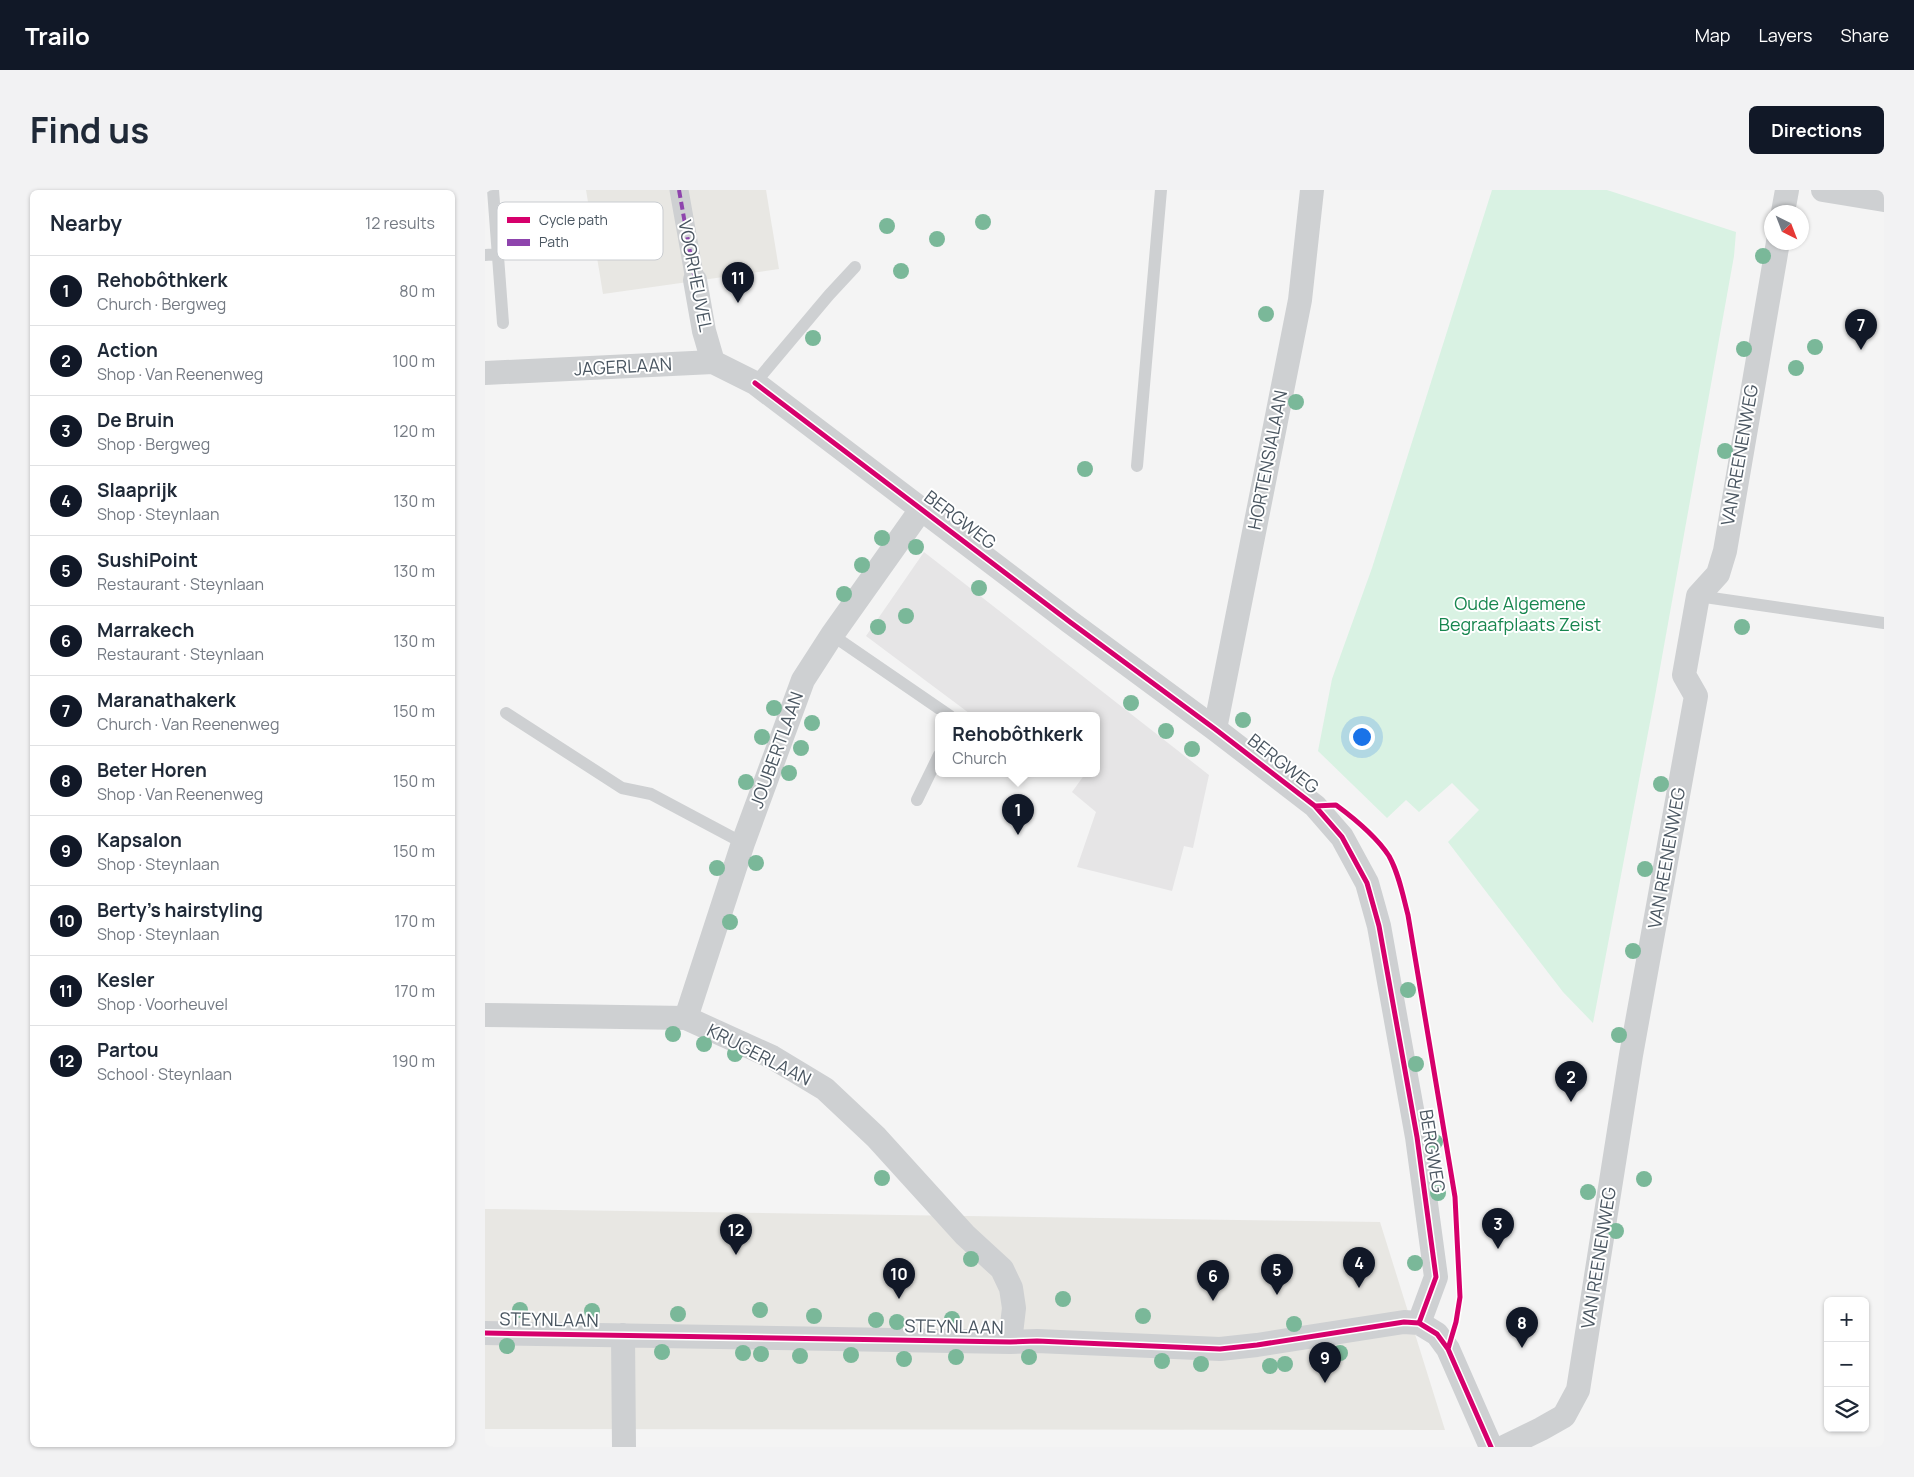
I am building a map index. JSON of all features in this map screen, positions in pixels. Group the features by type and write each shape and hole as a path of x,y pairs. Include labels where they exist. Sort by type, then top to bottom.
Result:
{"street":[{"name":"VOORHEUVEL","path":"679,190 705,331 713,362"},
{"name":"HORTENSIALAAN","path":"1215,729 1300,300 1313,190"},
{"path":"1784,205 1787,190"},
{"path":"1823,190 1884,200"},
{"name":"VAN REENENWEG","path":"1504,1447 1564,1416 1578,1390 1631,1055 1696,696 1683,675 1698,596 1718,574 1725,551 1777,250"},
{"path":"713,362 755,384"},
{"name":"JAGERLAAN","path":"485,373 713,362"},
{"name":"BERGWEG","path":"755,384 1315,806 1342,837 1367,883 1379,926 1413,1118 1436,1277 1419,1323"},
{"name":"JOUBERTLAAN","path":"686,1018 743,843 803,680 832,635 922,508"},
{"name":"KRUGERLAAN","path":"485,1015 686,1018 772,1057 825,1089 876,1137 965,1235 1002,1269 1011,1288 1014,1308 1010,1342"},
{"name":"STEYNLAAN","path":"485,1333 1037,1341 1220,1349 1257,1346 1404,1322 1419,1323"},
{"path":"1419,1323 1437,1334 1449,1349 1491,1447"},
{"path":"623,1335 624,1447"}],"lane":[{"path":"493,190 497,233"},
{"path":"1137,466 1161,190"},
{"path":"499,260 503,323"},
{"path":"755,384 829,295 855,268"},
{"path":"1698,596 1884,623"},
{"path":"832,635 944,712"},
{"path":"506,713 622,788 651,794 743,843"},
{"path":"917,800 935,763"}],"shaded area":[{"path":"586,190 766,190 779,269 603,294 597,260 663,260 663,202 588,202"},
{"path":"924,552 1209,775 1193,848 1184,846 1172,891 1077,867 1096,812 1072,792 1083,777 1100,777 1100,712 968,712 866,636"},
{"path":"485,1209 1380,1222 1445,1430 485,1429"}],"green space":[{"name":"Oude Algemene Begraafplaats Zeist","path":"1492,190 1607,190 1736,232 1734,256 1655,696 1593,1023 1563,992 1448,842 1479,810 1452,783 1419,812 1406,800 1387,818 1318,751 1332,679 1372,568"}],"marked path":[{"path":"679,190 695,280"}],"cycle path":[{"path":"755,383 1315,806 1342,837 1367,883 1379,926 1417,1137 1436,1277 1419,1323"},
{"path":"1315,806 1336,805 1358,822 1378,842 1389,856 1395,870 1408,915 1455,1197 1460,1297 1456,1322 1448,1349"},
{"path":"485,1333 1037,1341 1220,1349 1404,1322 1419,1323 1437,1334 1448,1349 1491,1447"}],"place":[{"name":"Kesler","path":"738,303"},
{"name":"Maranathakerk","path":"1861,350"},
{"name":"Rehobôthkerk","path":"1018,835"},
{"name":"Action","path":"1571,1102"},
{"name":"De Bruin","path":"1498,1249"},
{"name":"Partou","path":"736,1255"},
{"name":"Slaaprijk","path":"1359,1288"},
{"name":"SushiPoint","path":"1277,1295"},
{"name":"Berty's hairstyling","path":"899,1299"},
{"name":"Marrakech","path":"1213,1301"},
{"name":"Beter Horen","path":"1522,1348"},
{"name":"Kapsalon","path":"1325,1383"}]}
